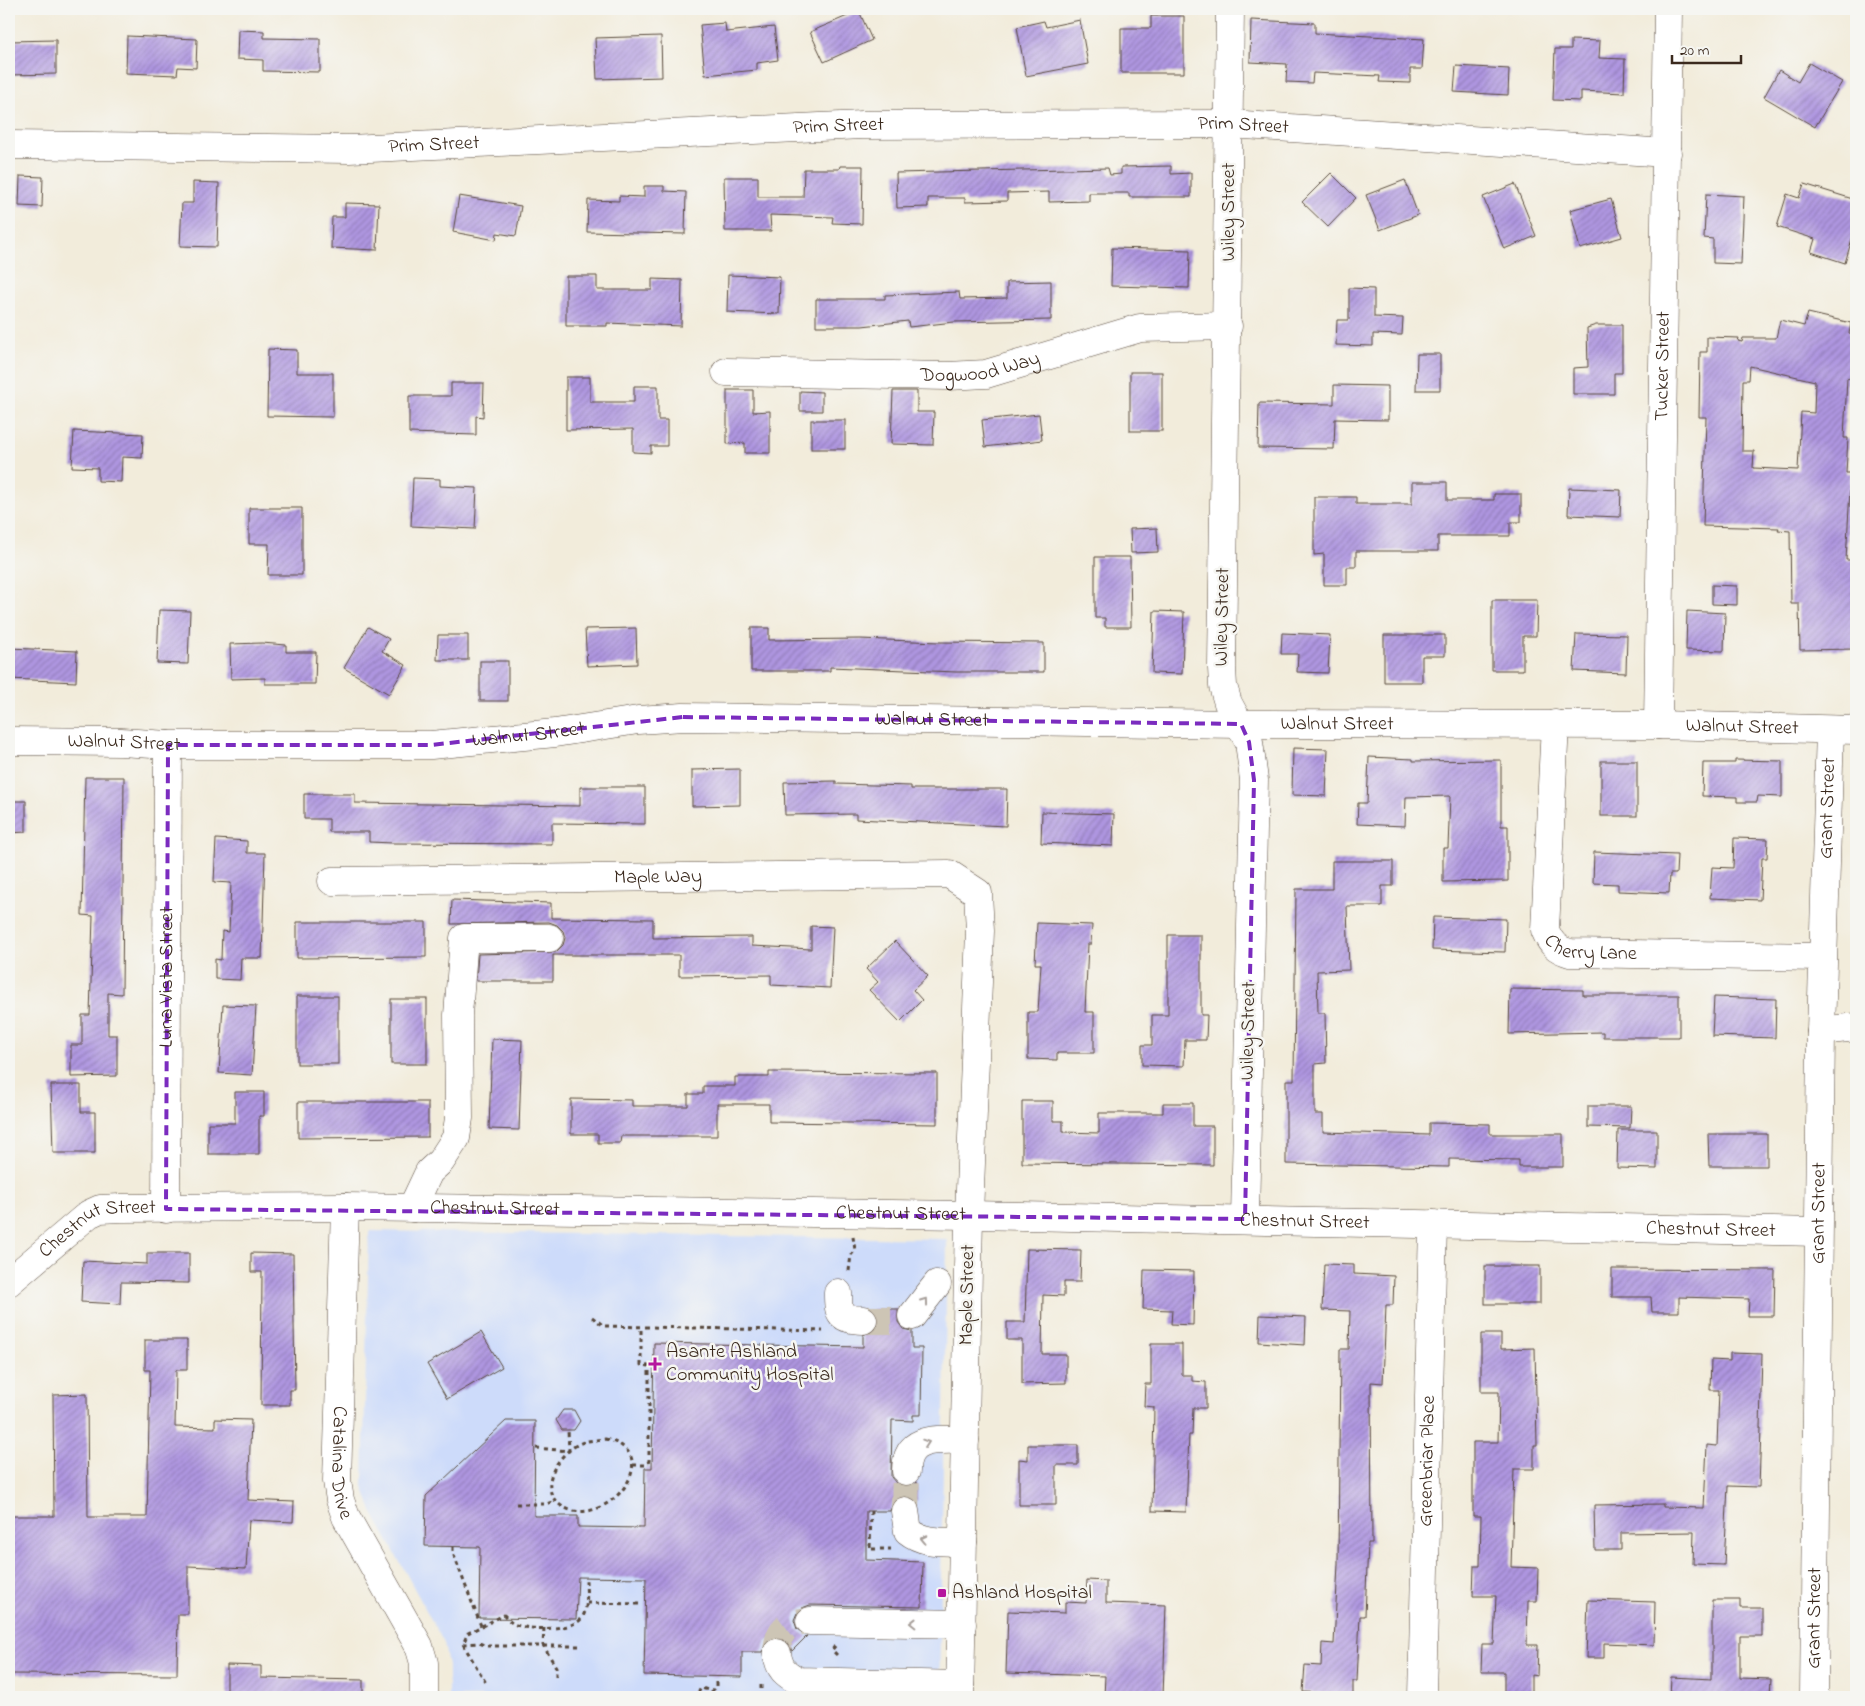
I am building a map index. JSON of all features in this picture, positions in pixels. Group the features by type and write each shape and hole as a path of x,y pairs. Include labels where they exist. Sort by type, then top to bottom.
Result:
{"street":[{"name":"Wiley Street","path":"1230,9 1228,326 1222,668 1223,686 1228,703 1249,742 1254,780 1245,1219"},
{"name":"Tucker Street","path":"1658,724 1668,9"},
{"name":"Prim Street","path":"9,145 349,148 862,125 1230,124 1667,154"},
{"name":"Dogwood Way","path":"726,372 948,376 986,374 1140,328 1228,326"},
{"name":"Walnut Street","path":"9,741 121,742 168,745 431,745 555,734 638,720 683,717 1241,724 1658,724 1843,730"},
{"name":"Cherry Lane","path":"1554,724 1545,930 1550,941 1558,949 1570,953 1822,957"},
{"name":"Grant Street","path":"1814,1697 1822,957 1843,730"},
{"name":"Luna Vista Street","path":"166,1209 168,745"},
{"name":"Maple Way","path":"332,882 949,874 978,893"},
{"name":"Maple Street","path":"960,1691 969,1215 980,931 978,893"},
{"path":"412,1208 429,1172 441,1161 456,1138 459,1118 458,1015 464,938 549,938"},
{"path":"1821,1031 1856,1027"},
{"name":"Catalina Drive","path":"345,1208 337,1481 340,1500 346,1518 419,1646 424,1663 424,1697"},
{"name":"Chestnut Street","path":"9,1282 88,1214 100,1209 412,1208 969,1215 1245,1219 1818,1232"},
{"name":"Greenbriar Place","path":"1422,1697 1433,1224"},
{"path":"912,1316 937,1284"},
{"path":"838,1293 838,1308 841,1314 846,1318 863,1320"},
{"path":"906,1471 906,1460 912,1449 924,1442 965,1440"},
{"path":"905,1512 908,1531 916,1538 933,1541 963,1542"},
{"path":"810,1621 962,1624"},
{"path":"777,1653 778,1664 785,1674 799,1681 960,1691"}],"path":[{"path":"851,1255 855,1250 853,1234"},
{"path":"592,1317 604,1326 825,1331"},
{"path":"633,1465 646,1465 649,1461 649,1366 641,1365 642,1327"},
{"path":"568,1430 569,1451"},
{"path":"605,1439 619,1442 631,1452 633,1465 630,1480 622,1492 600,1507 588,1512 564,1508 555,1501 550,1487 551,1473 558,1461 569,1451 580,1444 605,1439"},
{"path":"536,1448 569,1451"},
{"path":"516,1504 546,1504 555,1501"},
{"path":"453,1547 453,1554 481,1626"},
{"path":"463,1644 468,1633 504,1615 511,1623 544,1628 571,1625 579,1622 587,1603 586,1580"},
{"path":"587,1603 639,1604"},
{"path":"544,1628 544,1645 556,1667 556,1678"},
{"path":"463,1644 479,1643 487,1646 579,1646"},
{"path":"463,1644 486,1683"},
{"path":"694,1697 699,1695 701,1688 712,1691 716,1687 716,1678"}],"highlighted area":[{"path":"683,717 1241,724 1249,742 1254,780 1245,1219 166,1209 168,745 431,745"}],"shaded area":[{"name":"Asante Ashland Community Hospital","path":"371,1231 945,1239 947,1241 939,1697 448,1697 448,1665 444,1643 372,1511 363,1486 369,1234"}],"building":[{"path":"859,11 872,40 824,62 810,32"},
{"path":"1151,16 1184,16 1184,73 1121,73 1121,28 1151,28"},
{"path":"1080,20 1088,64 1026,76 1017,27 1044,21 1046,27"},
{"path":"1251,20 1315,23 1315,33 1424,39 1422,69 1410,69 1410,83 1379,82 1380,76 1313,73 1312,83 1286,82 1287,64 1250,62"},
{"path":"725,23 726,32 774,27 778,60 757,63 757,70 705,75 700,25"},
{"path":"238,30 264,31 264,38 320,39 320,72 263,71 263,60 237,59"},
{"path":"127,36 197,39 196,68 178,67 177,75 126,73"},
{"path":"661,36 662,77 597,79 595,38"},
{"path":"56,40 56,74 9,75 9,41"},
{"path":"1571,40 1600,41 1599,58 1625,59 1624,93 1581,91 1581,101 1553,100 1555,49 1571,49"},
{"path":"1809,63 1842,82 1815,127 1764,97 1779,70 1798,82"},
{"path":"1456,66 1509,69 1508,95 1454,92"},
{"path":"840,166 863,166 862,224 832,223 833,217 770,215 771,231 725,231 724,177 758,177 758,197 803,197 804,169 839,169"},
{"path":"1171,166 1171,174 1191,173 1191,197 1129,197 1129,193 1089,193 1089,201 1049,202 1049,192 1007,193 1007,201 965,202 965,198 928,198 928,207 897,208 896,173 1108,168 1110,175 1121,174 1121,167"},
{"path":"1331,173 1356,198 1328,227 1302,202"},
{"path":"20,176 43,177 42,207 19,206"},
{"path":"1405,180 1418,215 1380,230 1366,195"},
{"path":"193,182 219,183 217,247 180,246 182,203 193,203"},
{"path":"1515,184 1536,236 1504,249 1483,197"},
{"path":"1804,184 1856,200 1856,225 1845,263 1811,252 1815,239 1777,227 1787,194 1799,198"},
{"path":"644,186 664,186 664,191 686,192 685,234 587,232 588,200 619,201 619,196 644,197"},
{"path":"1706,194 1744,196 1741,264 1713,263 1713,239 1704,238"},
{"path":"459,196 521,206 516,236 497,233 496,240 453,232"},
{"path":"1611,199 1622,237 1580,249 1570,210"},
{"path":"345,203 379,204 377,250 331,248 332,217 345,217"},
{"path":"1112,248 1190,250 1189,288 1111,286"},
{"path":"728,275 780,277 779,314 727,312"},
{"path":"566,276 597,276 597,290 652,290 652,279 682,280 681,326 607,323 607,326 566,326"},
{"path":"1051,281 1051,320 954,322 909,327 908,321 862,326 816,326 816,299 885,299 885,295 959,292 960,299 1007,298 1007,282"},
{"path":"1349,288 1374,289 1374,317 1403,318 1402,335 1373,334 1373,346 1336,345 1337,320 1349,320"},
{"path":"1808,313 1851,323 1849,334 1856,336 1856,380 1847,378 1844,438 1848,438 1846,473 1851,473 1846,560 1856,560 1856,649 1800,650 1799,604 1791,604 1790,531 1778,530 1779,528 1703,526 1706,417 1699,417 1700,352 1707,352 1707,337 1739,338 1738,341 1742,342 1743,338 1776,338 1780,320 1804,326","holes":["1750,366 1815,381 1814,413 1801,412 1798,470 1753,468 1754,451 1742,451 1743,380 1749,380"]},
{"path":"1596,325 1622,325 1622,373 1614,373 1614,394 1573,394 1573,368 1588,367 1587,328"},
{"path":"268,349 297,350 297,373 333,373 333,417 267,416"},
{"path":"1417,354 1440,354 1440,390 1416,390"},
{"path":"1130,372 1162,372 1162,431 1130,431"},
{"path":"566,377 590,377 590,402 634,402 634,386 658,386 658,420 667,420 667,446 651,446 651,453 633,452 633,429 566,430"},
{"path":"451,383 484,383 483,417 476,416 476,435 409,433 409,396 451,396"},
{"path":"1334,385 1388,386 1388,420 1335,419 1334,449 1258,448 1259,403 1334,404"},
{"path":"727,390 753,390 753,412 770,411 770,453 745,453 745,443 727,444"},
{"path":"800,391 822,392 822,411 800,411"},
{"path":"893,391 917,391 917,412 934,412 933,445 891,444"},
{"path":"1039,414 1042,440 985,447 982,420"},
{"path":"811,420 845,420 845,449 811,449"},
{"path":"74,431 143,434 142,458 122,457 121,482 98,481 98,468 72,467"},
{"path":"413,478 440,479 440,486 477,488 475,529 411,526"},
{"path":"1412,482 1447,482 1447,500 1494,500 1494,494 1521,494 1521,522 1510,522 1510,536 1438,536 1438,551 1356,551 1356,567 1347,567 1347,585 1324,585 1324,554 1314,555 1314,497 1356,497 1356,504 1412,504"},
{"path":"1569,488 1621,490 1620,517 1568,515"},
{"path":"249,508 302,508 302,575 268,575 269,544 249,544"},
{"path":"1157,528 1158,552 1131,553 1130,529"},
{"path":"1095,557 1130,557 1131,627 1105,627 1105,618 1095,618"},
{"path":"1712,585 1737,586 1737,605 1712,604"},
{"path":"1492,600 1537,600 1536,636 1523,636 1523,670 1492,670"},
{"path":"159,610 190,611 188,664 157,663"},
{"path":"1154,611 1184,612 1182,674 1152,673"},
{"path":"1687,611 1725,613 1724,651 1686,650"},
{"path":"368,627 389,639 382,651 406,665 389,694 344,668"},
{"path":"636,628 637,664 587,666 585,629"},
{"path":"751,628 769,628 769,640 860,639 1044,643 1044,672 956,672 830,667 830,671 751,671"},
{"path":"1282,633 1330,635 1328,673 1297,672 1298,654 1281,654"},
{"path":"1576,634 1627,635 1626,673 1574,671"},
{"path":"438,635 468,635 468,660 437,660"},
{"path":"1384,635 1445,635 1445,656 1422,656 1422,682 1384,682"},
{"path":"262,643 286,645 286,652 316,652 315,684 265,684 265,678 231,679 230,644"},
{"path":"9,648 77,651 76,682 9,679"},
{"path":"480,661 508,661 508,701 480,701"},
{"path":"1293,748 1328,749 1326,796 1292,795"},
{"path":"1369,757 1413,759 1413,761 1501,760 1501,826 1508,826 1508,881 1443,882 1443,848 1448,848 1450,796 1406,797 1405,826 1357,824 1358,803 1367,803"},
{"path":"1735,760 1782,761 1782,797 1758,796 1757,802 1737,802 1737,797 1702,796 1703,763 1735,763"},
{"path":"1601,761 1637,761 1637,816 1601,816"},
{"path":"740,769 740,805 692,806 692,770"},
{"path":"85,777 124,777 122,994 108,993 108,1035 117,1035 117,1076 71,1077 71,1045 82,1045 82,1015 90,1015 93,916 82,915"},
{"path":"836,781 836,784 911,786 911,789 1007,789 1006,826 856,819 856,814 785,815 784,782"},
{"path":"580,787 645,787 645,824 552,823 552,844 393,843 369,842 369,832 329,832 329,819 304,819 304,794 355,794 355,803 580,806"},
{"path":"9,801 26,801 26,832 9,833"},
{"path":"1042,812 1114,814 1113,846 1041,843"},
{"path":"1734,838 1768,839 1767,858 1762,858 1760,900 1710,898 1712,867 1733,868"},
{"path":"216,839 247,841 247,853 265,853 262,958 241,958 240,980 215,979 215,959 221,960 222,931 229,932 231,883 214,882"},
{"path":"1594,852 1677,855 1676,874 1670,874 1669,893 1618,891 1618,884 1593,883"},
{"path":"1332,861 1393,861 1393,886 1382,886 1382,906 1347,906 1349,970 1317,971 1318,1013 1325,1013 1326,1063 1315,1064 1315,1114 1323,1114 1323,1132 1429,1135 1429,1123 1490,1124 1490,1134 1563,1134 1563,1167 1519,1167 1519,1160 1449,1159 1449,1167 1286,1164 1286,1080 1294,1080 1296,889 1332,889"},
{"path":"452,900 551,903 551,918 653,919 653,938 752,937 752,946 811,949 811,926 833,927 830,988 771,985 771,975 679,976 679,955 553,955 553,981 476,981 478,954 556,952 563,945 565,938 563,931 557,925 549,922 451,924"},
{"path":"1433,917 1506,919 1505,952 1432,950"},
{"path":"297,922 426,922 426,957 297,958"},
{"path":"1037,923 1092,925 1091,944 1088,944 1085,1012 1094,1012 1094,1053 1057,1053 1057,1060 1028,1059 1028,1012 1038,1012 1041,964 1035,964"},
{"path":"1168,935 1201,935 1201,1015 1207,1015 1206,1040 1185,1040 1184,1066 1142,1065 1142,1045 1152,1045 1152,1015 1168,1015"},
{"path":"895,941 928,976 913,990 922,1000 900,1022 869,990 878,982 866,969"},
{"path":"1510,989 1583,990 1583,995 1679,995 1679,1037 1603,1037 1603,1032 1509,1034"},
{"path":"297,996 338,996 338,1064 297,1064"},
{"path":"1714,997 1776,999 1775,1038 1712,1036"},
{"path":"391,999 427,999 427,1064 391,1064"},
{"path":"223,1005 256,1006 252,1075 219,1073"},
{"path":"492,1039 522,1040 519,1130 489,1129"},
{"path":"769,1072 937,1073 937,1124 769,1122 769,1104 717,1104 717,1136 621,1136 620,1143 598,1143 598,1134 571,1134 571,1099 632,1100 632,1106 688,1106 688,1094 703,1094 703,1086 735,1086 735,1077 769,1077"},
{"path":"51,1085 81,1085 81,1112 95,1112 95,1153 53,1153"},
{"path":"235,1092 264,1092 264,1116 259,1116 259,1154 208,1154 208,1123 235,1123"},
{"path":"1022,1101 1053,1101 1053,1121 1063,1121 1063,1132 1099,1133 1099,1113 1163,1113 1163,1103 1193,1103 1193,1126 1213,1126 1213,1165 1022,1163"},
{"path":"298,1102 428,1102 428,1137 298,1138"},
{"path":"1588,1106 1631,1106 1630,1128 1588,1127"},
{"path":"1618,1130 1657,1130 1657,1169 1617,1168"},
{"path":"1708,1134 1767,1134 1767,1166 1709,1166"},
{"path":"1027,1249 1081,1250 1080,1282 1064,1282 1064,1296 1043,1295 1042,1354 1066,1354 1066,1383 1022,1384 1022,1340 1007,1340 1007,1322 1025,1322"},
{"path":"147,1253 189,1253 189,1283 121,1282 120,1304 81,1302 83,1261 147,1264"},
{"path":"251,1253 293,1254 295,1390 290,1390 290,1405 261,1405 262,1272 251,1272"},
{"path":"1324,1264 1354,1265 1354,1274 1394,1276 1393,1305 1386,1305 1383,1383 1371,1382 1372,1543 1368,1543 1365,1616 1360,1616 1357,1681 1353,1681 1353,1695 1303,1692 1305,1665 1321,1666 1322,1643 1334,1644 1338,1564 1340,1349 1349,1349 1350,1311 1322,1310"},
{"path":"1485,1266 1540,1266 1540,1304 1485,1304"},
{"path":"1612,1269 1775,1270 1774,1316 1748,1316 1749,1299 1679,1297 1679,1312 1652,1312 1651,1297 1612,1297"},
{"path":"1144,1270 1194,1271 1193,1325 1171,1324 1172,1310 1143,1309"},
{"path":"873,1309 898,1309 898,1322 903,1329 912,1331 912,1348 922,1348 921,1415 913,1415 913,1421 892,1420 891,1477 896,1483 904,1486 912,1486 917,1482 917,1501 910,1496 902,1496 895,1499 890,1511 866,1511 866,1560 923,1562 922,1607 810,1605 802,1608 794,1620 797,1629 807,1636 792,1651 789,1643 782,1638 775,1638 767,1641 762,1652 742,1652 742,1677 644,1675 646,1578 578,1577 576,1619 479,1618 480,1547 425,1546 426,1496 506,1421 535,1421 534,1516 578,1516 578,1527 644,1528 645,1468 652,1468 654,1343 863,1347 863,1335 876,1329 878,1322 877,1314"},
{"path":"1260,1315 1306,1317 1305,1345 1259,1342"},
{"path":"481,1332 502,1367 447,1399 427,1364"},
{"path":"1481,1334 1501,1334 1501,1349 1535,1348 1537,1445 1534,1445 1534,1469 1514,1469 1511,1567 1538,1568 1537,1601 1528,1601 1527,1645 1538,1645 1537,1676 1531,1675 1531,1697 1504,1697 1504,1672 1481,1672 1482,1644 1494,1644 1496,1596 1473,1596 1474,1566 1480,1566 1481,1516 1473,1516 1473,1442 1498,1442 1499,1392 1481,1392"},
{"path":"145,1340 187,1340 187,1370 176,1370 175,1427 215,1428 215,1419 251,1420 248,1500 294,1502 293,1522 249,1520 246,1569 188,1566 188,1614 178,1614 177,1675 9,1674 9,1516 54,1516 53,1395 87,1394 88,1517 147,1517 150,1370 145,1370"},
{"path":"1151,1344 1182,1344 1182,1375 1192,1375 1192,1381 1206,1382 1206,1408 1193,1408 1192,1435 1189,1435 1186,1512 1152,1511 1154,1407 1144,1406 1145,1384 1151,1384"},
{"path":"1730,1353 1762,1354 1761,1428 1759,1487 1728,1486 1724,1565 1693,1564 1694,1532 1621,1533 1621,1550 1595,1550 1594,1505 1663,1504 1663,1507 1704,1508 1707,1445 1717,1446 1719,1390 1710,1390 1711,1360 1730,1361"},
{"path":"563,1410 574,1410 580,1421 574,1430 562,1430 556,1420"},
{"path":"1028,1445 1078,1445 1078,1465 1056,1465 1056,1505 1019,1505 1019,1459 1028,1460"},
{"path":"1087,1580 1106,1581 1106,1603 1166,1605 1163,1697 1104,1697 1105,1676 1006,1673 1008,1611 1065,1613 1065,1602 1086,1603"},
{"path":"1588,1600 1655,1602 1654,1645 1604,1643 1604,1658 1586,1658"},
{"path":"1712,1600 1740,1600 1740,1608 1762,1608 1762,1636 1740,1636 1740,1678 1771,1679 1770,1697 1670,1697 1671,1677 1712,1679"},
{"path":"227,1665 261,1666 261,1678 363,1680 363,1697 227,1697"}],"tunnel":[{"path":"863,1320 903,1320 912,1316"},
{"path":"905,1511 906,1471"},
{"path":"777,1653 779,1638 785,1628 795,1623 810,1621"}],"place":[{"name":"Asante Ashland Community Hospital","path":"655,1364"},
{"name":"Ashland Hospital","path":"942,1593"}]}
